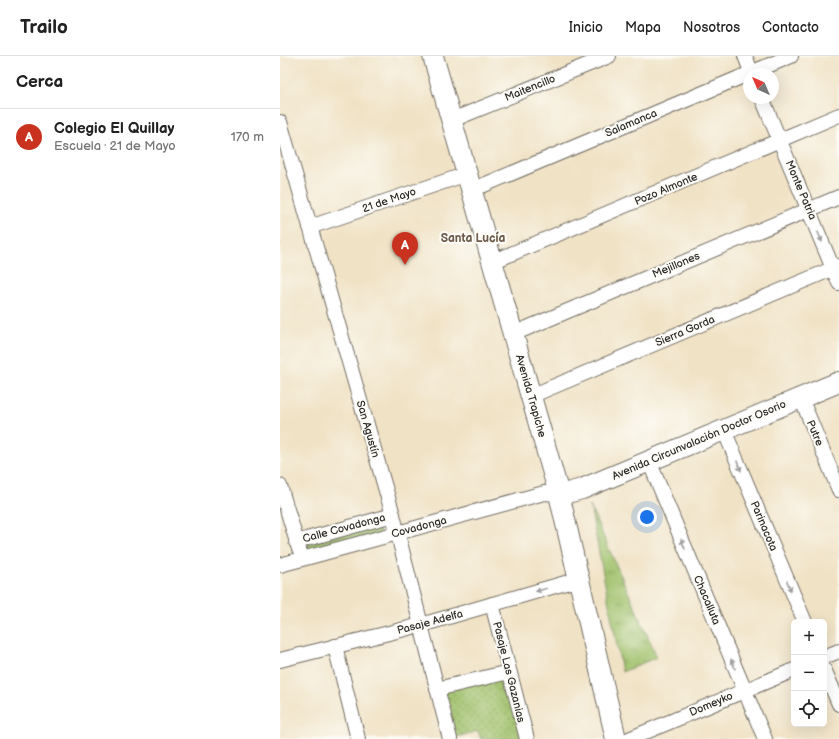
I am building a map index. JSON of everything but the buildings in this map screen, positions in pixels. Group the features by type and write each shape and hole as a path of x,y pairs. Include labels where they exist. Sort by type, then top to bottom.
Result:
{"street":[{"name":"Avenida Trapiche","path":"433,56 559,494 616,739"},
{"name":"Maitencillo","path":"452,120 609,56"},
{"path":"745,56 750,68"},
{"name":"Salamanca","path":"763,68 791,56"},
{"name":"Salamanca","path":"469,182 743,76"},
{"name":"Monte Patria","path":"765,104 808,210 836,268 839,283"},
{"name":"Pozo Almonte","path":"492,262 839,116"},
{"name":"San Agustín","path":"280,122 393,515 450,739"},
{"name":"21 de Mayo","path":"310,227 469,182"},
{"name":"Mejillones","path":"513,334 839,197"},
{"name":"Sierra Gorda","path":"531,396 836,268"},
{"name":"Avenida Circunvalación Doctor Osorio","path":"559,494 582,489 839,382"},
{"name":"Putre","path":"801,398 839,490"},
{"name":"Parinacota","path":"724,430 803,619"},
{"name":"Chacalluta","path":"649,461 764,739"},
{"path":"280,486 302,559"},
{"name":"Covadonga","path":"280,565 544,493 559,494"},
{"name":"Calle Covadonga","path":"296,542 393,515"},
{"name":"Pasaje Adelfa","path":"280,660 421,625 579,579"},
{"name":"Pasaje Las Gazanias","path":"492,604 527,739"},
{"path":"335,646 358,739"},
{"path":"827,656 839,651"},
{"name":"Domeyko","path":"629,739 791,671"},
{"path":"437,689 509,672"},
{"path":"827,676 839,704"}],"green space":[{"path":"590,506 657,657 622,672"},
{"path":"379,525 381,536 304,555 301,545"},
{"path":"508,674 526,739 481,739 478,731 452,738 439,690"}],"place":[{"name":"Colegio El Quillay","path":"405,265"}],"district":[{"name":"Santa Lucía","path":"473,238"}]}
